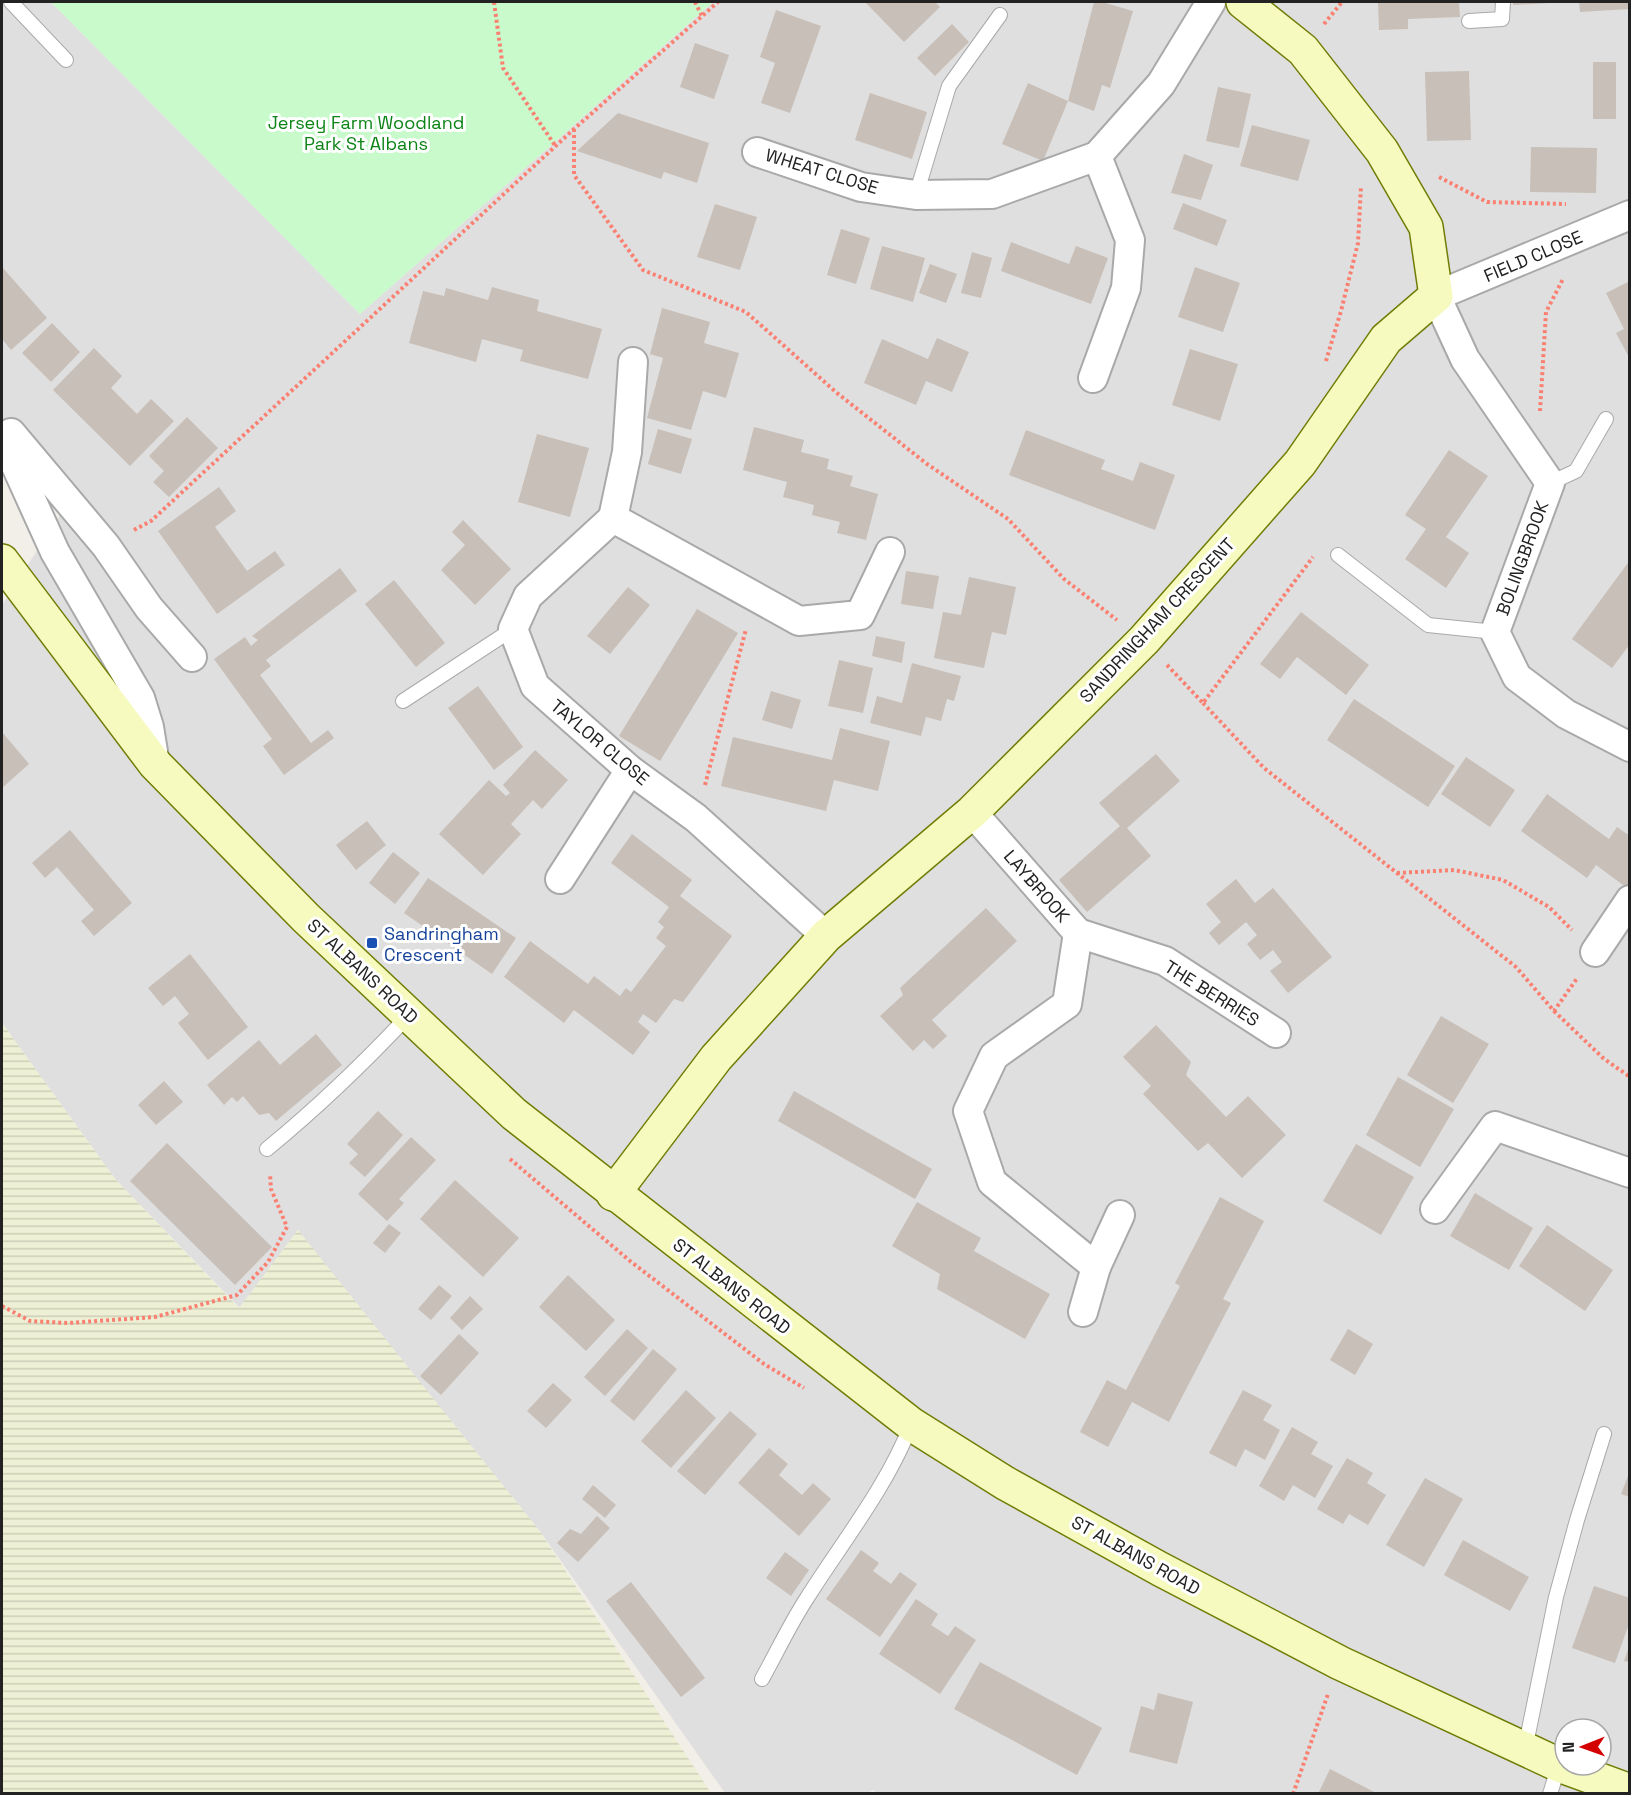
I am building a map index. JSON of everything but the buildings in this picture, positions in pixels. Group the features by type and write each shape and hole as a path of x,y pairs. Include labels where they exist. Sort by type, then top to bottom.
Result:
{"main road":[{"path":"1243,2 1303,50 1382,152 1426,227 1436,296"},
{"name":"SANDRINGHAM CRESCENT","path":"613,1194 716,1058 826,936 972,812 1144,640 1300,463 1386,339 1436,296"},
{"name":"ST ALBANS ROAD","path":"3,566 155,764 306,918 514,1114 613,1194 911,1424 1005,1483 1149,1563 1340,1663 1525,1749 1555,1779 1629,1791"}],"street":[{"name":"WHEAT CLOSE","path":"757,152 861,187 916,195 992,194 1097,156 1161,84 1212,2"},
{"path":"1093,378 1126,288 1130,240 1097,156"},
{"name":"FIELD CLOSE","path":"1436,296 1629,214"},
{"name":"BOLINGBROOK","path":"1436,296 1466,359 1550,483 1495,632 1517,676 1566,714 1629,747"},
{"path":"513,629 528,596 613,518 627,452 633,362"},
{"path":"2,422 106,546 149,608 192,657"},
{"path":"2,435 55,552 140,698 149,727 155,764"},
{"path":"613,518 799,621 860,615 890,552"},
{"name":"TAYLOR CLOSE","path":"513,629 535,686 630,770 696,818 826,936"},
{"path":"560,879 630,770"},
{"name":"LAYBROOK","path":"972,812 1078,933 1067,1004 994,1056 968,1111 992,1182 1096,1267"},
{"path":"1595,952 1629,900"},
{"name":"THE BERRIES","path":"1078,933 1165,961 1276,1033"},
{"path":"1435,1209 1495,1126 1629,1173"},
{"path":"1083,1312 1096,1267 1120,1215"}],"lane":[{"path":"12,2 66,60"},
{"path":"1469,21 1502,19 1503,2"},
{"path":"916,195 949,86 1000,15"},
{"path":"1550,483 1576,471 1606,419"},
{"path":"1338,555 1428,625 1495,632"},
{"path":"403,701 513,629"},
{"path":"267,1149 305,1118 409,1015"},
{"path":"762,1679 806,1600 868,1508 902,1447 911,1424"},
{"path":"1525,1749 1556,1597 1604,1434"}],"path":[{"path":"494,2 503,68 556,147"},
{"path":"695,2 702,16"},
{"path":"106,546 150,521 574,129 718,2"},
{"path":"574,129 574,175 643,270 746,312 873,422 927,464 1008,519 1064,579 1144,640 1264,768 1516,967 1554,1011 1603,1058 1629,1077"},
{"path":"1325,364 1358,243 1361,184 1382,152"},
{"path":"1430,173 1487,202 1570,205"},
{"path":"1540,412 1546,312 1567,272"},
{"path":"1203,703 1314,556 1338,555"},
{"path":"696,818 754,597"},
{"path":"1397,873 1454,870 1503,880 1549,908 1595,952 1554,1011"},
{"path":"2,1306 30,1321 68,1323 155,1317 237,1295 268,1262 287,1227 272,1189 267,1149"},
{"path":"1293,1794 1340,1663"}],"shaded area":[{"path":"2,2 51,2 360,314 713,2 1629,2 1629,1793 878,1794 873,1790 866,1794 725,1793 539,1530 297,1231 240,1308 116,1180 2,1023 2,605 74,493 2,419"}],"green space":[{"name":"Jersey Farm Woodland Park St Albans","path":"51,2 713,2 360,314"},
{"path":"2,1023 116,1180 239,1308 298,1230 539,1530 711,1793 2,1793"}],"place":[{"name":"Sandringham Crescent","path":"372,943"}]}
